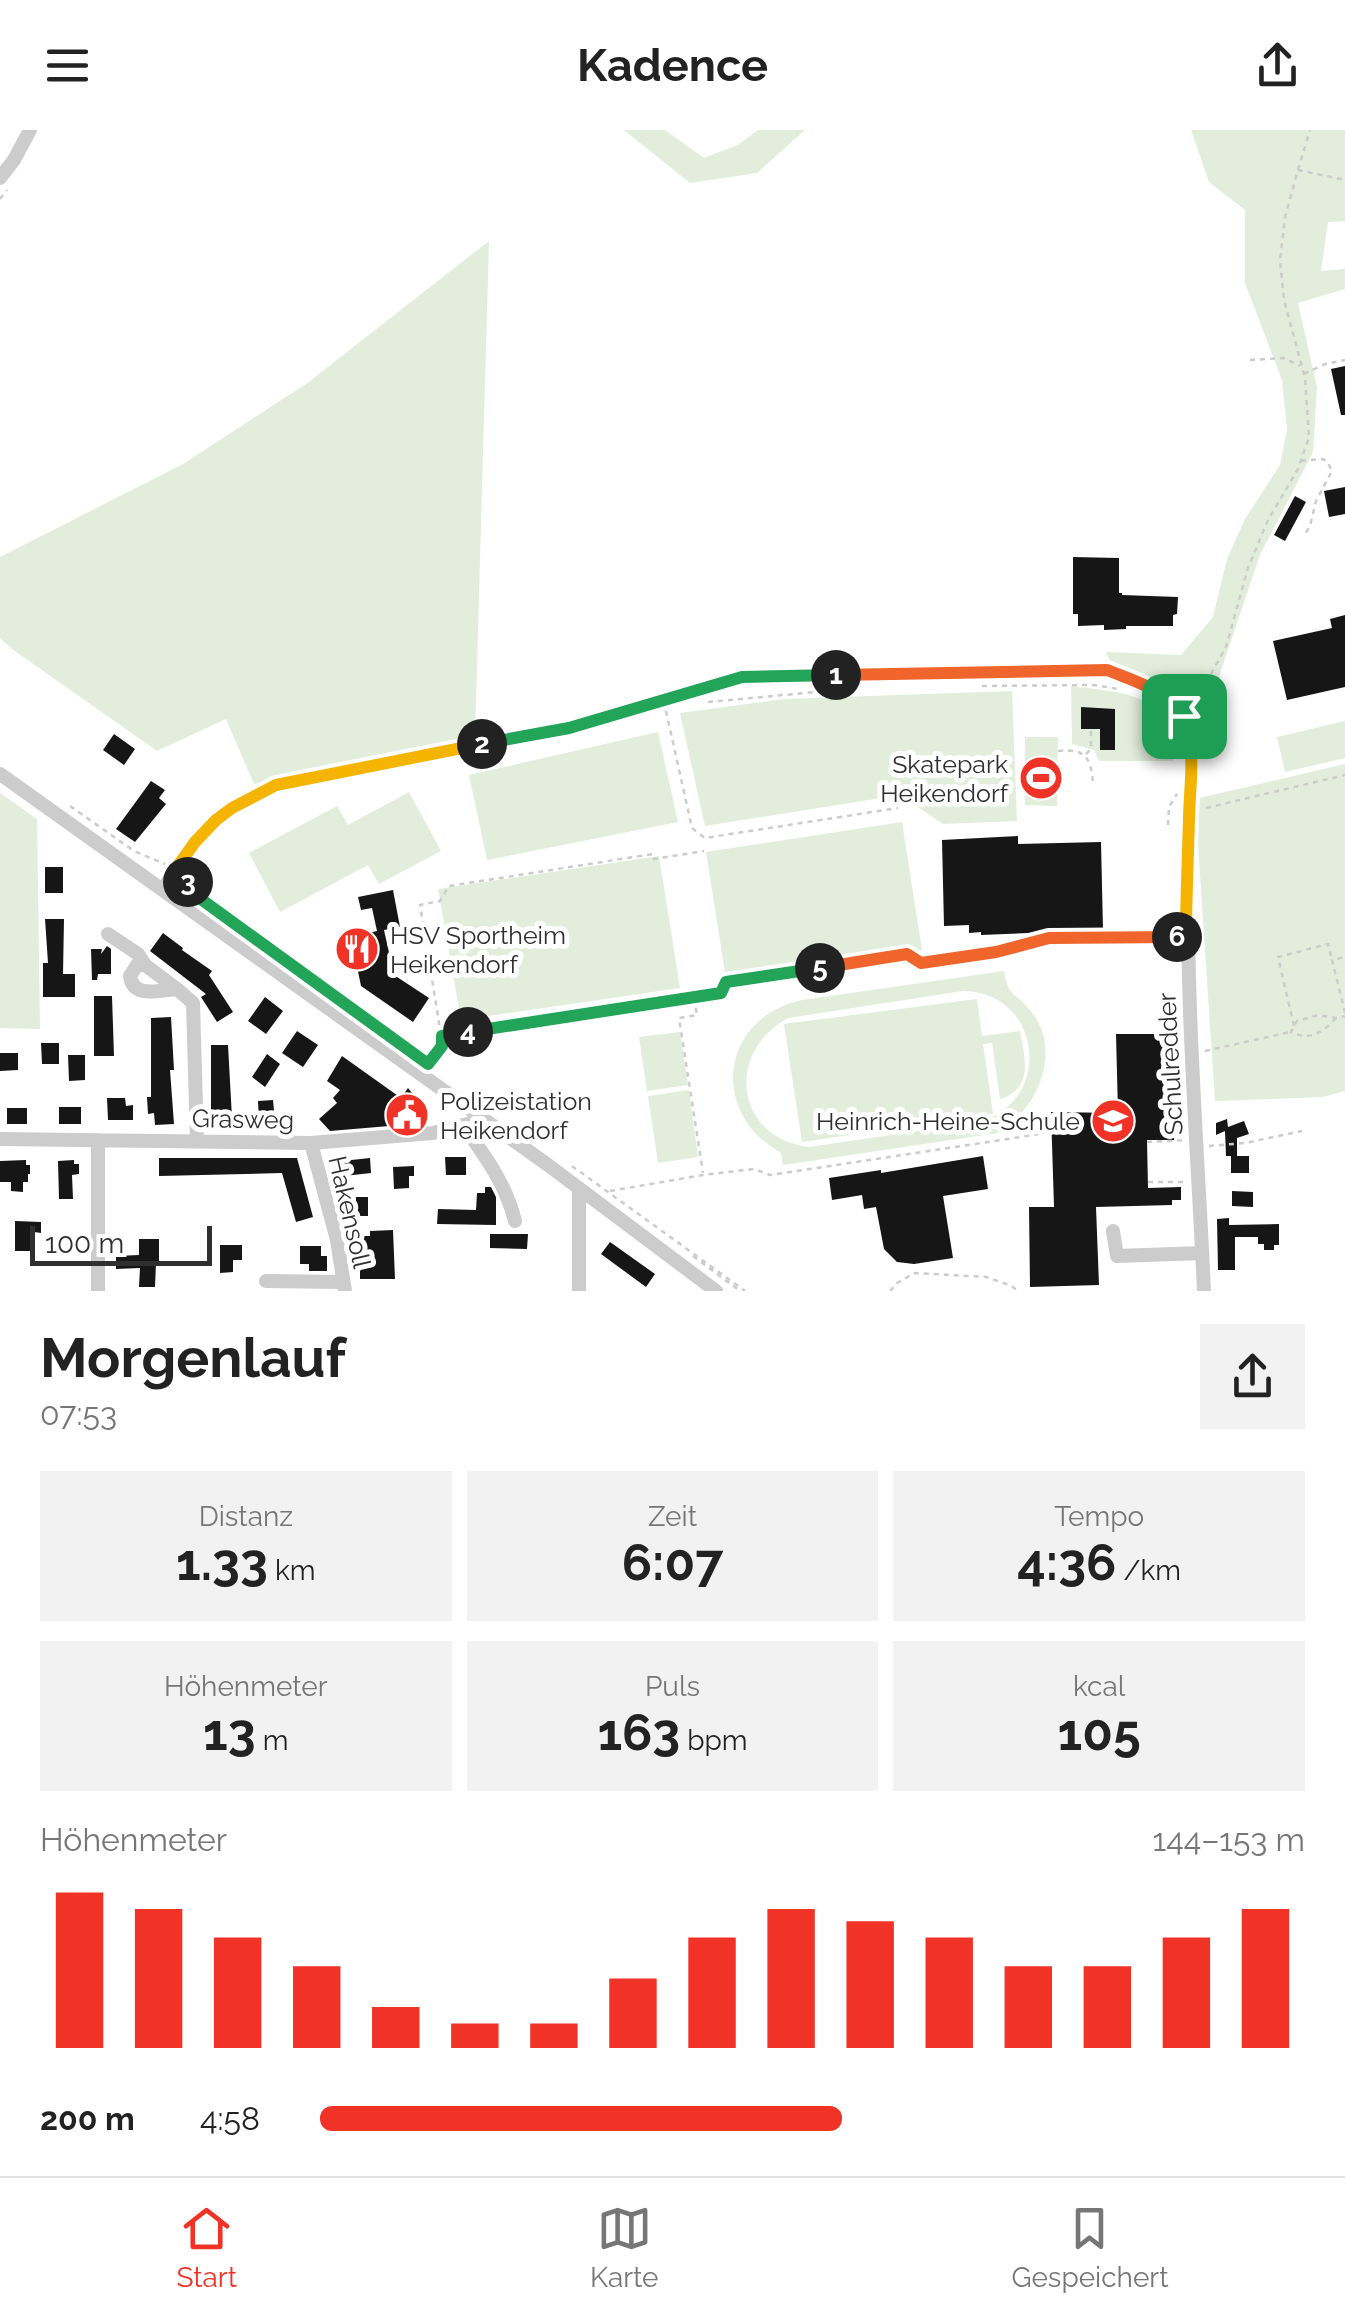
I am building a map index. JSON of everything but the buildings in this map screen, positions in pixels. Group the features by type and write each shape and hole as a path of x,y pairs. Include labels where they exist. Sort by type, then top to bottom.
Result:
{"street":[{"path":"0,178 30,130"},
{"path":"163,889 195,842 216,820 276,785 665,706 742,677 1107,670 1148,685 1184,716"},
{"name":"Schulredder","path":"1184,716 1194,768 1189,810 1186,937 1204,1291"},
{"path":"0,774 579,1188 716,1291"},
{"path":"108,934 138,954 193,1004 198,1141"},
{"path":"146,965 137,966 130,976 135,989 177,989"},
{"name":"Grasweg","path":"0,1139 311,1143 433,1133 483,1120"},
{"path":"464,1125 494,1168 516,1220"},
{"path":"98,1140 98,1291"},
{"name":"Hakensoll","path":"311,1143 337,1240 344,1286"},
{"path":"578,1291 579,1188"},
{"path":"1113,1230 1116,1256 1202,1253"},
{"path":"266,1281 344,1286"}],"path":[{"path":"1184,716 1203,705 1212,672 1226,647 1248,568 1268,520 1301,462 1309,437 1304,374 1284,300 1280,261 1284,217 1310,130"},
{"path":"1298,170 1345,180"},
{"path":"1250,360 1284,358 1302,367"},
{"path":"1304,374 1324,364 1345,360"},
{"path":"1301,462 1322,459 1328,461 1332,471 1305,534"},
{"path":"972,686 1094,685 1121,690"},
{"path":"700,703 857,688"},
{"path":"677,709 665,706 692,828 705,838 898,808"},
{"path":"1086,756 1091,749 1091,731"},
{"path":"1058,751 1078,751 1086,756 1092,769 1092,784"},
{"path":"1189,810 1345,774"},
{"path":"1168,826 1170,807 1178,793"},
{"path":"70,807 134,850 175,870 186,878 198,897 288,963"},
{"path":"428,1064 442,1046 442,1036 420,905 440,901 449,886 653,854 654,858 704,851"},
{"path":"442,1036 694,998 721,993 726,982 907,954 921,963 996,952 1049,938 1186,937"},
{"path":"1294,1026 1278,956 1328,944 1345,1025"},
{"path":"1332,960 1345,957"},
{"path":"694,998 697,1015 679,1018 703,1175"},
{"path":"1291,1032 1297,1021 1344,1016"},
{"path":"1192,1054 1291,1032 1303,1038 1323,1032 1336,1018"},
{"path":"1147,1142 1234,1145 1302,1131"},
{"path":"745,1291 608,1191 754,1169 770,1174 1040,1134"},
{"path":"1148,1182 1199,1182"},
{"path":"890,1291 915,1273 986,1277 1017,1291"}],"green space":[{"path":"624,130 665,130 704,158 738,145 758,130 805,130 757,173 690,183"},
{"path":"1191,130 1345,130 1345,221 1328,222 1321,271 1345,269 1345,289 1298,303 1317,387 1313,452 1260,555 1208,709 1190,713 1113,667 1106,652 1181,655 1213,617 1227,559 1245,519 1280,465 1287,430 1282,380 1245,283 1245,210 1209,182"},
{"path":"489,241 475,737 254,784 226,719 157,751 0,638 0,557 183,464 306,384"},
{"path":"1071,686 1127,695 1154,708 1164,720 1173,761 1099,761 1094,750 1072,744"},
{"path":"1012,691 1017,821 943,824 900,795 705,826 680,713 785,699"},
{"path":"1345,721 1345,758 1285,772 1277,737"},
{"path":"658,732 678,822 487,860 469,775"},
{"name":"Skatepark Heikendorf","path":"1025,737 1058,737 1057,806 1025,805"},
{"path":"1345,764 1345,1091 1323,1097 1215,1101 1195,799"},
{"path":"409,792 441,851 379,884 368,865 280,912 249,853 337,806 348,825"},
{"path":"0,793 37,819 40,1029 0,1028"},
{"path":"902,822 922,950 726,979 706,852"},
{"path":"659,856 680,988 461,1020 438,889"},
{"path":"1004,971 1010,990 1037,1021 1045,1047 1043,1074 1023,1111 1025,1129 783,1165 781,1153 758,1136 742,1115 734,1092 734,1068 740,1046 754,1026 775,1010 802,1000","holes":["963,991 989,996 1009,1009 1022,1027 1029,1048 1028,1071 1020,1092 1004,1110 980,1122 809,1147 785,1141 766,1128 753,1112 747,1093 747,1072 754,1052 768,1033 788,1018"]},
{"path":"977,999 982,1036 1020,1031 1024,1052 1023,1080 1011,1094 1000,1099 992,1043 983,1044 993,1114 802,1142 784,1024"},
{"path":"680,1032 688,1085 647,1091 639,1037"},
{"path":"689,1090 698,1157 658,1163 648,1096"}],"place":[{"name":"Skatepark Heikendorf","path":"1041,778"},
{"name":"HSV Sportheim Heikendorf","path":"357,949"},
{"name":"Polizeistation Heikendorf","path":"407,1115"},
{"name":"Heinrich-Heine-Schule","path":"1113,1121"}],"route":[{"path":"1107,670 1148,685 1184,716 1194,768 1189,810 1186,937 1049,938 996,952 921,963 907,954 726,982 721,993 442,1036 442,1046 428,1064 198,897 186,878 175,870 216,820 276,785 569,728 742,677 1107,670"}]}
